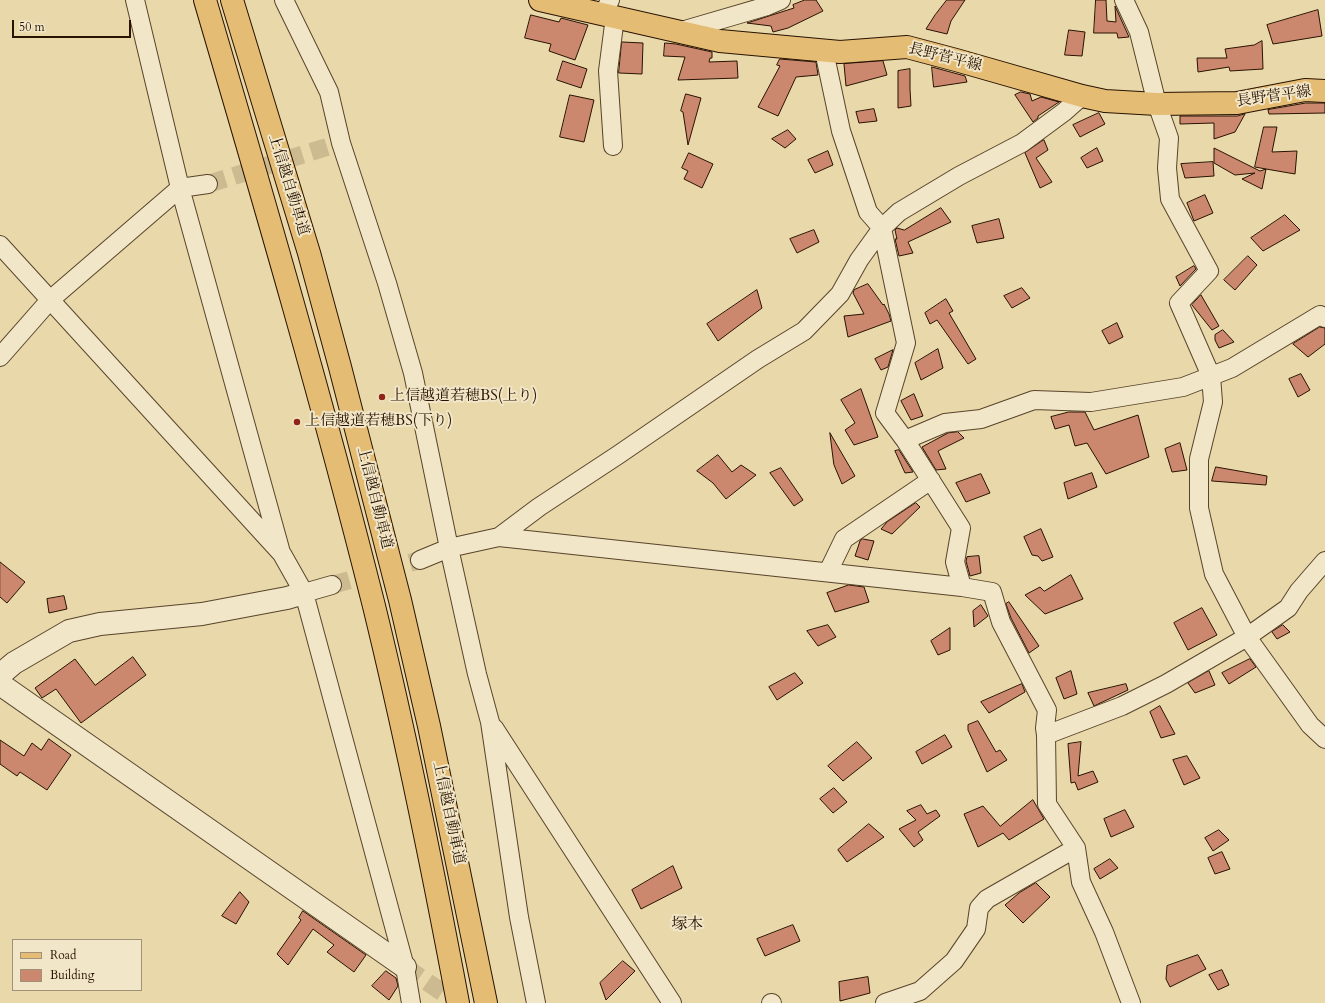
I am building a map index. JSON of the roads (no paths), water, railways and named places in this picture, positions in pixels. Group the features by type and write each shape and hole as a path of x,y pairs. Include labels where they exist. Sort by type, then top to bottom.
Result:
{"main road":[{"name":"上信越自動車道","path":"205,0 312,373 374,606 403,732 458,1003"},
{"name":"上信越自動車道","path":"232,0 309,253 398,592 429,726 486,1003"},
{"name":"長野菅平線","path":"540,0 609,11 678,32 720,41 840,52 907,47 1105,102 1157,104 1237,103 1305,90 1325,90"}],"street":[{"path":"135,0 180,188 282,554"},
{"path":"284,0 329,92 334,145 387,283 413,373 449,548 477,674 490,722 519,917 536,1003"},
{"path":"678,32 767,6 781,0"},
{"path":"1124,0 1138,32 1157,104 1169,138 1167,168 1170,199 1209,271 1179,303 1211,376 1213,402 1199,459 1199,508 1214,574 1247,637 1310,725 1325,739"},
{"path":"609,11 608,71 613,146"},
{"path":"824,51 841,131 868,212 882,228 906,343 885,413 905,440 961,528 955,562 962,587"},
{"path":"499,536 539,507 752,363 804,331 840,294 859,260 882,228 899,212 959,176 1022,143 1064,112 1082,96"},
{"path":"0,358 50,300 180,188 208,184"},
{"path":"0,245 282,554 304,593 405,967 411,1003"},
{"path":"905,440 945,423 981,420 1034,400 1090,402 1183,387 1232,368 1320,315 1325,318"},
{"path":"828,572 844,539 931,480"},
{"path":"420,560 449,548 499,536 962,587 992,592 1001,622 1046,710 1047,804 1076,848 1081,882 1104,932 1131,1003"},
{"path":"1046,736 1122,706 1172,680 1247,637 1288,608 1299,591 1325,561"},
{"path":"0,675 14,663 69,631 100,624 202,614 287,598 332,586"},
{"path":"0,684 405,967"},
{"path":"490,722 672,1003"},
{"path":"886,1003 920,992 954,961 976,929 979,908 987,899 1076,848"}],"tunnel":[{"path":"208,184 327,147"},
{"path":"332,585 420,560"},
{"path":"405,967 458,1003"}],"place":[{"name":"上信越道若穂BS(上り)","path":"382,397"},
{"name":"上信越道若穂BS(下り)","path":"297,422"}],"district":[{"name":"塚本","path":"687,925"}]}
